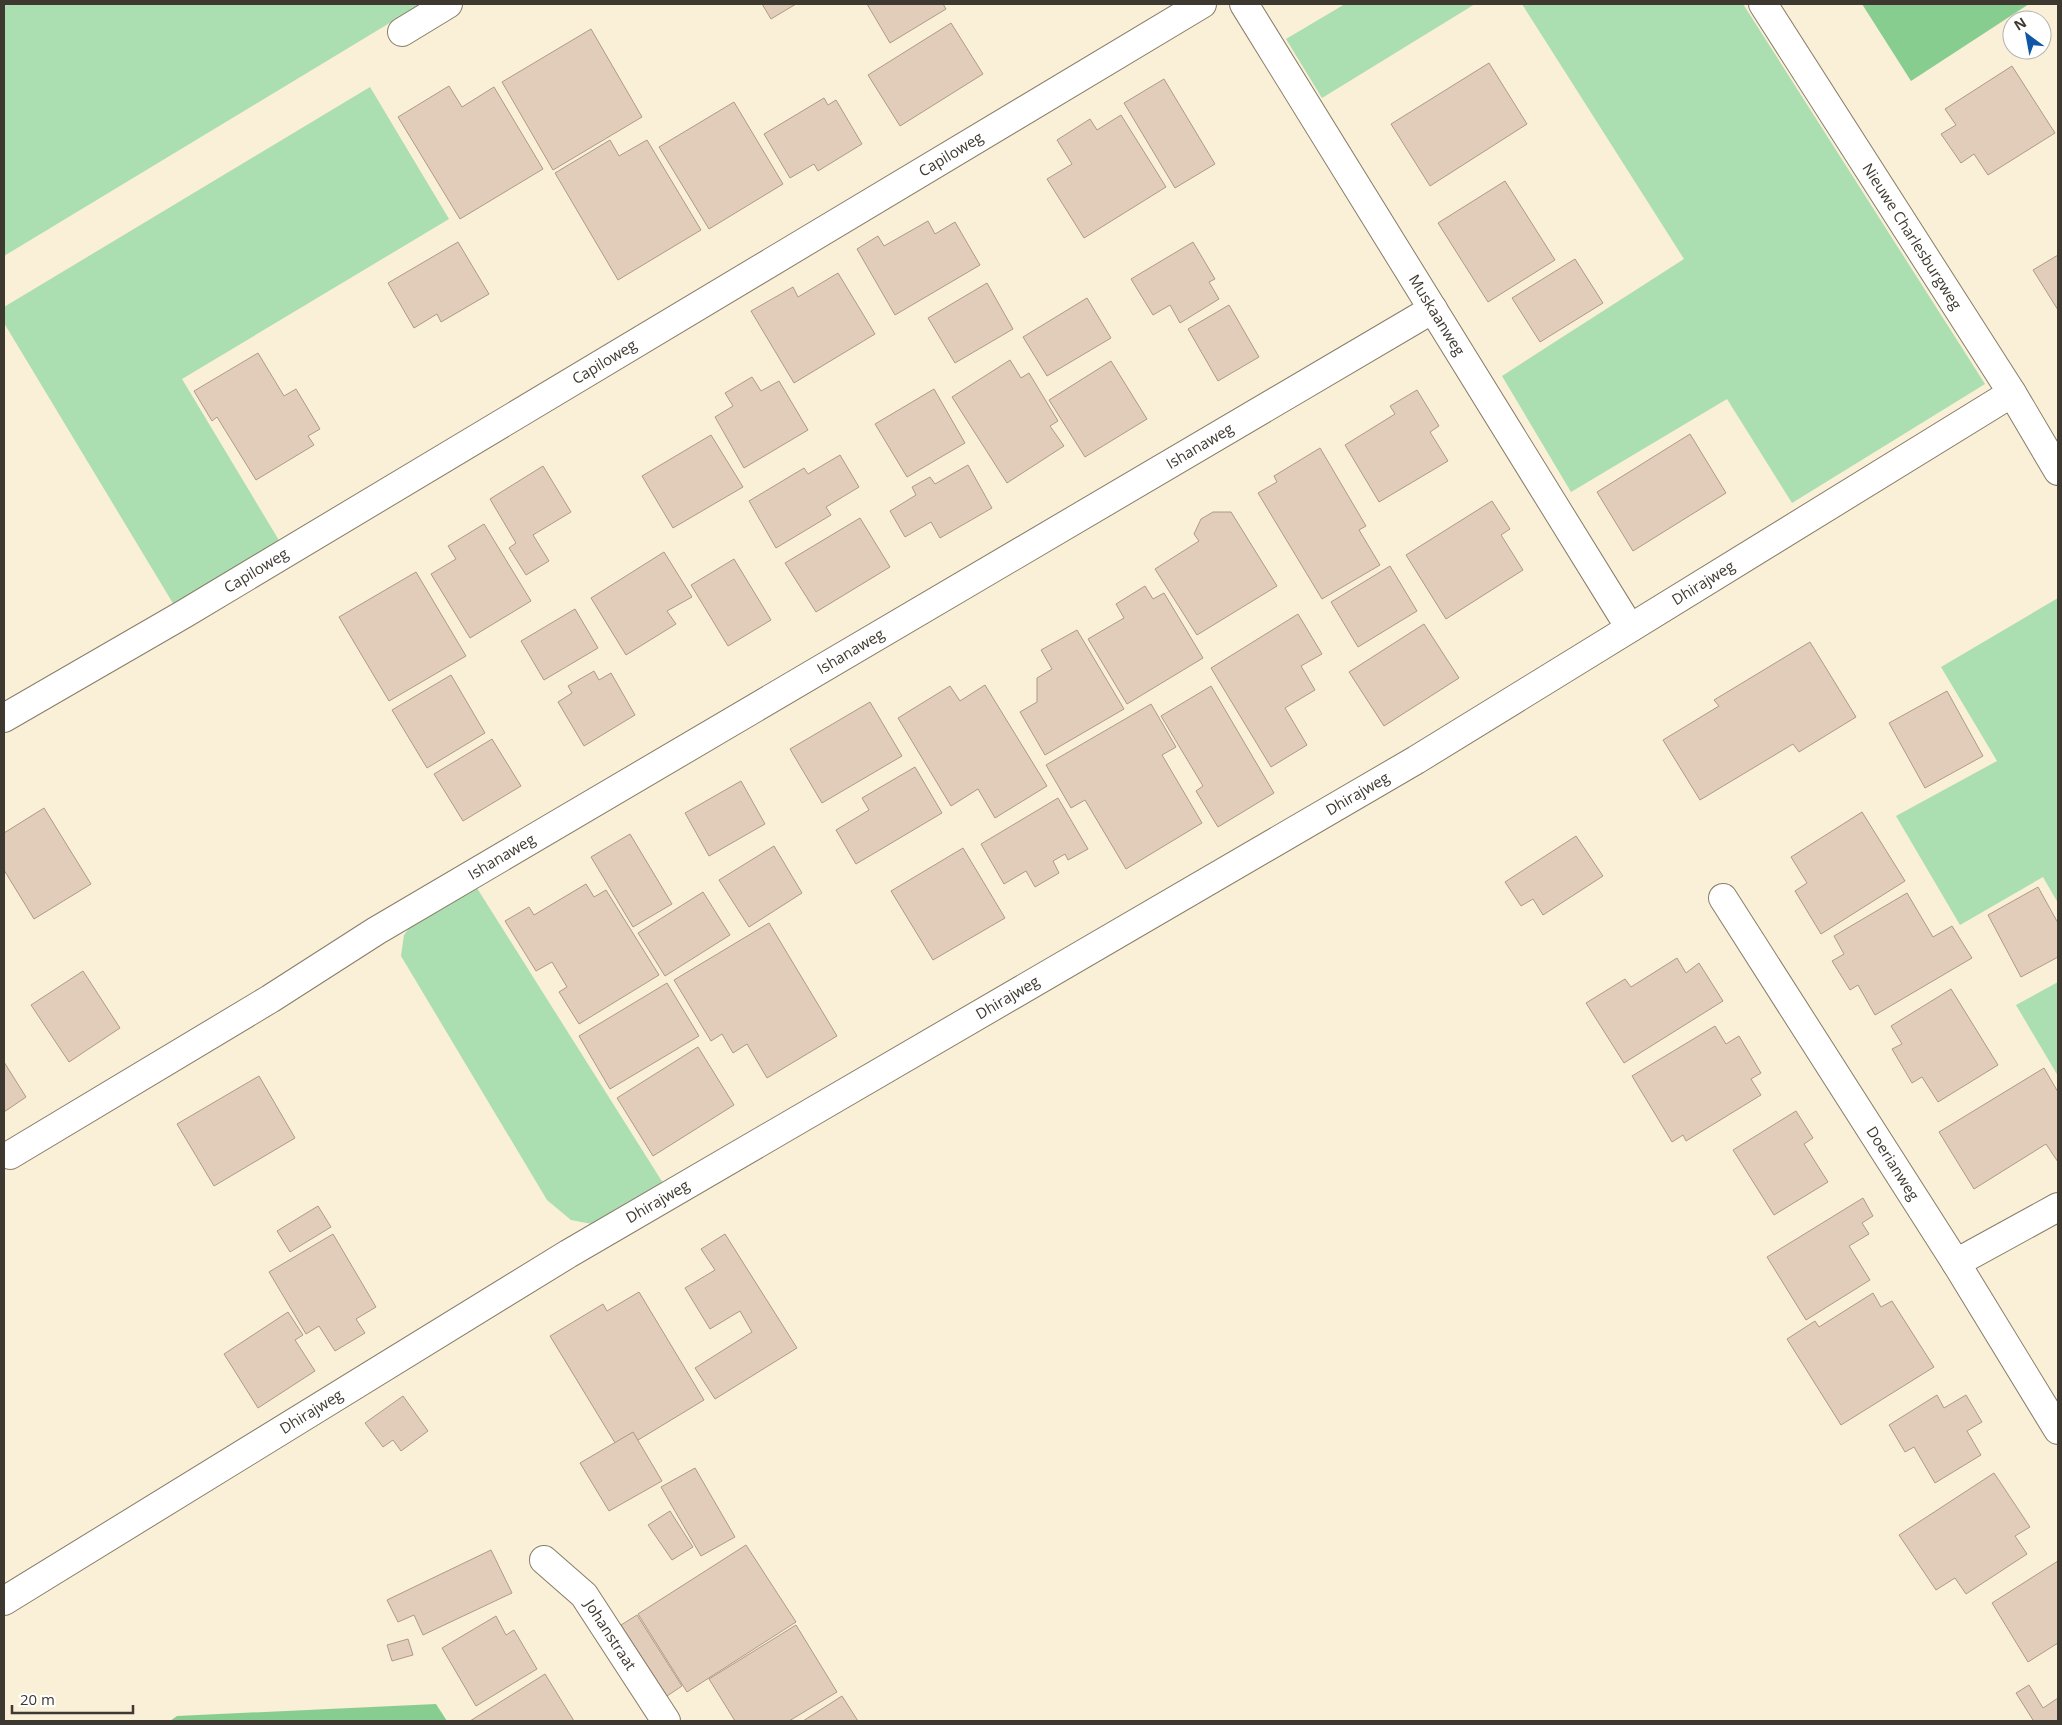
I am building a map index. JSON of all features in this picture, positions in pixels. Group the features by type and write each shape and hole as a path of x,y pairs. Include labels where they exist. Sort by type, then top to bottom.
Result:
{"street":[{"path":"402,32 448,4"},
{"name":"Capiloweg","path":"4,718 184,614 1202,4"},
{"name":"Muskaanweg","path":"1244,4 1630,628"},
{"name":"Nieuwe Charlesburgweg","path":"1763,4 2012,393 2058,471"},
{"name":"Ishanaweg","path":"10,1155 270,999 376,931 1433,309"},
{"name":"Dhirajweg","path":"4,1601 568,1254 1416,760 2012,393"},
{"name":"Doerianweg","path":"1723,898 1956,1262 2058,1430"},
{"path":"1956,1262 2058,1207"},
{"name":"Johanstraat","path":"544,1560 584,1595 666,1721"}],"green space":[{"path":"4,4 421,4 4,256"},
{"path":"1345,4 1475,4 1322,98 1286,39"},
{"path":"1522,4 1743,4 1985,384 1792,503 1727,399 1571,492 1502,376 1684,259"},
{"path":"1862,4 2029,4 2020,10 2002,10 2002,22 1911,81"},
{"path":"370,87 449,219 182,379 280,542 174,605 4,323 4,307"},
{"path":"2058,598 2058,903 2043,877 1960,925 1896,816 1997,761 1941,667"},
{"path":"475,885 663,1183 597,1225 571,1220 547,1200 401,956 404,935 418,916"},
{"path":"2058,982 2058,1076 2016,1005"},
{"path":"436,1704 447,1721 170,1721 177,1716"}],"building":[{"path":"762,4 796,4 771,19"},
{"path":"867,4 943,4 946,9 890,43"},
{"path":"951,23 983,74 900,126 868,75"},
{"path":"591,29 642,117 553,170 502,82"},
{"path":"1489,63 1527,124 1430,186 1391,124"},
{"path":"2012,66 2055,133 1988,175 1974,154 1961,163 1941,134 1956,125 1945,109"},
{"path":"1164,79 1215,164 1175,188 1124,103"},
{"path":"449,86 462,107 494,87 543,169 460,219 398,117"},
{"path":"824,98 828,105 836,100 862,144 818,171 814,164 790,178 764,134"},
{"path":"734,102 783,184 709,229 659,147"},
{"path":"1121,115 1166,187 1084,238 1047,179 1072,164 1057,140 1090,119 1097,130"},
{"path":"610,140 619,156 647,140 701,230 618,280 555,173"},
{"path":"1505,181 1555,260 1488,302 1438,223"},
{"path":"928,221 935,234 955,222 980,265 895,315 857,249 878,236 884,246"},
{"path":"458,242 489,294 441,322 437,314 414,328 388,283"},
{"path":"1193,242 1215,279 1209,282 1219,299 1180,323 1170,305 1153,315 1131,279"},
{"path":"2058,255 2058,310 2033,270"},
{"path":"1575,259 1603,303 1540,342 1512,298"},
{"path":"838,273 875,334 794,383 751,311 793,287 798,297"},
{"path":"987,283 1013,329 955,363 928,318"},
{"path":"1087,298 1111,338 1047,376 1023,337"},
{"path":"1229,305 1259,357 1218,381 1188,329"},
{"path":"258,353 284,396 296,389 320,429 308,436 314,445 256,480 217,417 212,421 194,391"},
{"path":"1010,360 1021,378 1029,373 1058,421 1050,426 1064,446 1007,483 952,397"},
{"path":"1111,361 1147,419 1085,457 1049,400"},
{"path":"752,377 761,391 779,381 808,430 744,468 715,417 733,406 725,393"},
{"path":"934,389 965,443 907,477 875,424"},
{"path":"1417,390 1439,426 1430,432 1448,461 1379,502 1345,445 1395,414 1390,406"},
{"path":"1690,434 1726,493 1633,551 1597,492"},
{"path":"711,435 743,487 673,528 642,476"},
{"path":"1320,448 1366,526 1359,530 1380,565 1322,599 1258,493 1277,482 1274,476"},
{"path":"840,455 859,487 826,507 831,515 776,548 749,501 804,468 808,474"},
{"path":"968,465 992,508 940,538 931,522 905,537 890,511 916,495 912,487 930,477 935,484"},
{"path":"543,466 571,512 533,535 549,561 526,575 509,548 516,543 490,499"},
{"path":"1492,501 1510,529 1501,535 1523,570 1446,619 1406,555"},
{"path":"1213,512 1231,512 1277,586 1197,635 1155,569 1199,541 1194,534 1201,519"},
{"path":"860,518 890,567 816,612 785,563"},
{"path":"484,524 531,601 470,638 431,574 456,559 448,546"},
{"path":"664,552 692,597 667,611 676,624 626,655 591,598"},
{"path":"734,559 771,620 728,646 691,585"},
{"path":"1390,566 1417,611 1358,647 1331,602"},
{"path":"416,572 466,656 389,701 339,617"},
{"path":"1145,586 1153,599 1164,593 1203,658 1127,704 1088,639 1124,618 1116,604"},
{"path":"575,609 598,648 544,680 521,641"},
{"path":"1298,614 1322,654 1301,666 1315,690 1285,708 1307,745 1271,767 1211,668"},
{"path":"1424,624 1459,678 1384,726 1349,672"},
{"path":"1077,630 1124,709 1045,755 1020,712 1037,702 1037,678 1052,669 1041,650"},
{"path":"1810,642 1856,717 1799,752 1793,744 1700,800 1663,740 1719,706 1714,700"},
{"path":"594,671 599,680 611,673 635,715 584,746 558,702 572,693 568,686"},
{"path":"451,675 485,733 427,768 392,710"},
{"path":"985,685 1047,786 995,818 978,789 951,806 898,718 950,686 960,701"},
{"path":"1211,686 1274,793 1218,827 1196,791 1203,786 1161,716"},
{"path":"1947,691 1983,756 1925,788 1889,723"},
{"path":"870,702 902,756 822,803 790,749"},
{"path":"1151,704 1176,747 1162,755 1202,823 1126,869 1085,800 1071,808 1046,765"},
{"path":"492,739 521,786 463,821 434,774"},
{"path":"915,767 942,813 856,864 836,830 869,810 862,798"},
{"path":"741,781 765,824 709,856 685,813"},
{"path":"1058,798 1088,849 1068,860 1065,854 1053,861 1059,873 1035,887 1026,871 1004,884 981,844"},
{"path":"44,808 91,884 34,919 4,870 4,833"},
{"path":"1862,812 1905,881 1821,934 1795,891 1807,883 1791,857"},
{"path":"630,834 672,904 633,927 591,857"},
{"path":"1576,836 1603,876 1543,915 1533,899 1521,906 1505,882"},
{"path":"774,846 802,893 749,927 719,880"},
{"path":"963,848 1005,918 933,960 891,891"},
{"path":"586,884 594,897 606,890 659,975 579,1024 559,992 567,987 552,962 536,971 505,921 529,907 534,915"},
{"path":"2038,887 2058,923 2058,957 2021,977 1988,915"},
{"path":"703,892 730,935 665,976 638,933"},
{"path":"1907,893 1933,937 1952,926 1972,958 1875,1015 1858,985 1850,990 1832,961 1844,954 1834,936"},
{"path":"769,923 837,1036 767,1078 747,1044 733,1053 722,1034 711,1041 674,980"},
{"path":"1677,958 1686,973 1699,963 1723,1001 1624,1063 1586,1003 1625,979 1631,987"},
{"path":"83,971 120,1028 69,1062 31,1005"},
{"path":"667,983 699,1036 610,1089 579,1036"},
{"path":"1951,989 1998,1065 1938,1102 1922,1077 1912,1083 1892,1049 1902,1044 1891,1026"},
{"path":"1715,1026 1726,1044 1739,1036 1761,1073 1751,1079 1761,1095 1686,1141 1683,1135 1672,1142 1632,1076"},
{"path":"698,1047 734,1105 653,1156 617,1098"},
{"path":"4,1062 26,1097 4,1112"},
{"path":"2044,1068 2058,1092 2058,1162 2046,1144 1974,1189 1939,1132"},
{"path":"259,1076 295,1138 214,1186 177,1124"},
{"path":"1796,1111 1813,1138 1804,1144 1828,1182 1774,1215 1733,1150"},
{"path":"1863,1198 1873,1216 1862,1223 1869,1234 1849,1246 1870,1280 1806,1320 1767,1257"},
{"path":"318,1206 331,1227 290,1252 277,1231"},
{"path":"333,1234 376,1307 356,1319 365,1333 335,1351 319,1326 306,1334 269,1272"},
{"path":"725,1234 797,1348 715,1399 695,1368 752,1332 740,1311 710,1329 685,1288 715,1270 701,1249"},
{"path":"639,1292 704,1400 620,1451 550,1336 603,1304 607,1311"},
{"path":"1873,1293 1881,1307 1892,1301 1934,1367 1841,1425 1787,1339 1815,1321 1819,1327"},
{"path":"288,1312 303,1335 295,1340 315,1371 258,1408 224,1354"},
{"path":"1937,1395 1944,1408 1966,1395 1982,1422 1967,1431 1981,1455 1935,1483 1914,1447 1905,1452 1889,1425"},
{"path":"403,1396 428,1431 401,1451 393,1440 383,1447 365,1423"},
{"path":"633,1432 662,1481 609,1511 580,1463"},
{"path":"695,1468 735,1537 701,1556 661,1487"},
{"path":"1994,1473 2030,1527 2015,1536 2027,1554 1966,1594 1955,1578 1936,1590 1899,1535"},
{"path":"670,1511 693,1547 672,1560 648,1525"},
{"path":"746,1545 796,1622 687,1692 638,1614"},
{"path":"491,1550 512,1593 423,1635 414,1615 398,1622 387,1600"},
{"path":"2058,1561 2058,1643 2028,1662 1992,1603"},
{"path":"637,1615 682,1686 667,1696 621,1625"},
{"path":"496,1616 506,1635 514,1630 537,1669 476,1706 442,1648"},
{"path":"796,1625 837,1692 789,1721 735,1721 709,1679"},
{"path":"408,1639 413,1655 392,1661 387,1645"},
{"path":"545,1674 574,1721 470,1721"},
{"path":"2029,1685 2043,1708 2058,1698 2058,1721 2031,1721 2033,1720 2016,1693"},
{"path":"842,1696 858,1721 803,1721"}]}
